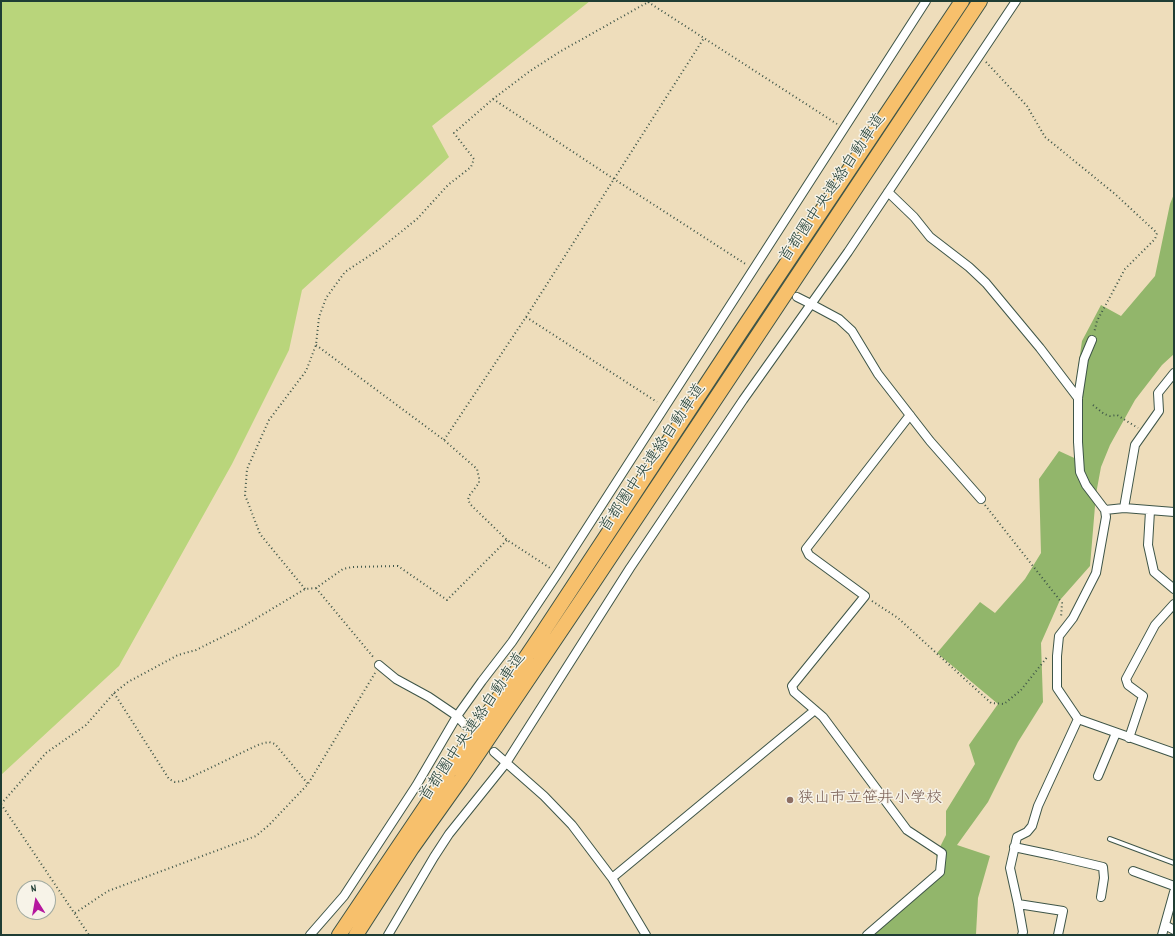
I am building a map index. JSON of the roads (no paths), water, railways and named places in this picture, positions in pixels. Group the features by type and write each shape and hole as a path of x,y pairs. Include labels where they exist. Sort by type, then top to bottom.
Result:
{"highway":[{"name":"首都圏中央連絡自動車道","path":"339,935 543,632 740,333 962,1"},
{"name":"首都圏中央連絡自動車道","path":"356,935 412,848 582,599 980,1"},
{"path":"367,935 412,848"}],"street":[{"path":"310,935 344,896 416,786 457,716 512,642 558,573 926,1"},
{"path":"388,935 449,834 506,763 634,562 739,407 848,252 1016,1"},
{"path":"888,192 914,217 930,237 969,267 986,283 1078,398"},
{"path":"797,298 839,319 852,331 878,374 930,442 981,499"},
{"path":"1092,340 1084,359 1078,398 1080,472 1086,485 1105,510 1106,517 1096,573 1073,618 1059,639 1057,656 1057,688 1078,719 1174,753"},
{"path":"1124,508 1135,445 1159,411 1158,393 1174,373"},
{"path":"867,935 940,872 942,853 907,830 823,717 794,692 792,686 865,596 808,555 806,549 910,415"},
{"path":"1105,510 1124,508 1174,512"},
{"path":"1150,511 1148,545 1154,572 1174,589"},
{"path":"1129,738 1143,696 1128,685 1126,679 1155,625 1174,604"},
{"path":"379,665 396,679 429,697 457,716 466,726"},
{"path":"612,878 815,710"},
{"path":"1022,935 1023,932 1018,904 1010,868 1014,847 1017,837 1027,832 1032,826 1038,806 1078,719"},
{"path":"1098,776 1116,733"},
{"path":"494,752 544,796 572,825 612,878 646,935"},
{"path":"1014,847 1103,867 1104,878 1101,897"},
{"path":"1133,871 1174,886"},
{"path":"1162,935 1174,892"},
{"path":"1018,904 1063,911 1058,935"},
{"path":"1165,925 1174,930"}],"lane":[{"path":"1110,840 1174,863"}],"tunnel":[{"path":"767,277 797,297"}],"place":[{"name":"狭山市立笹井小学校","path":"790,800"}]}
